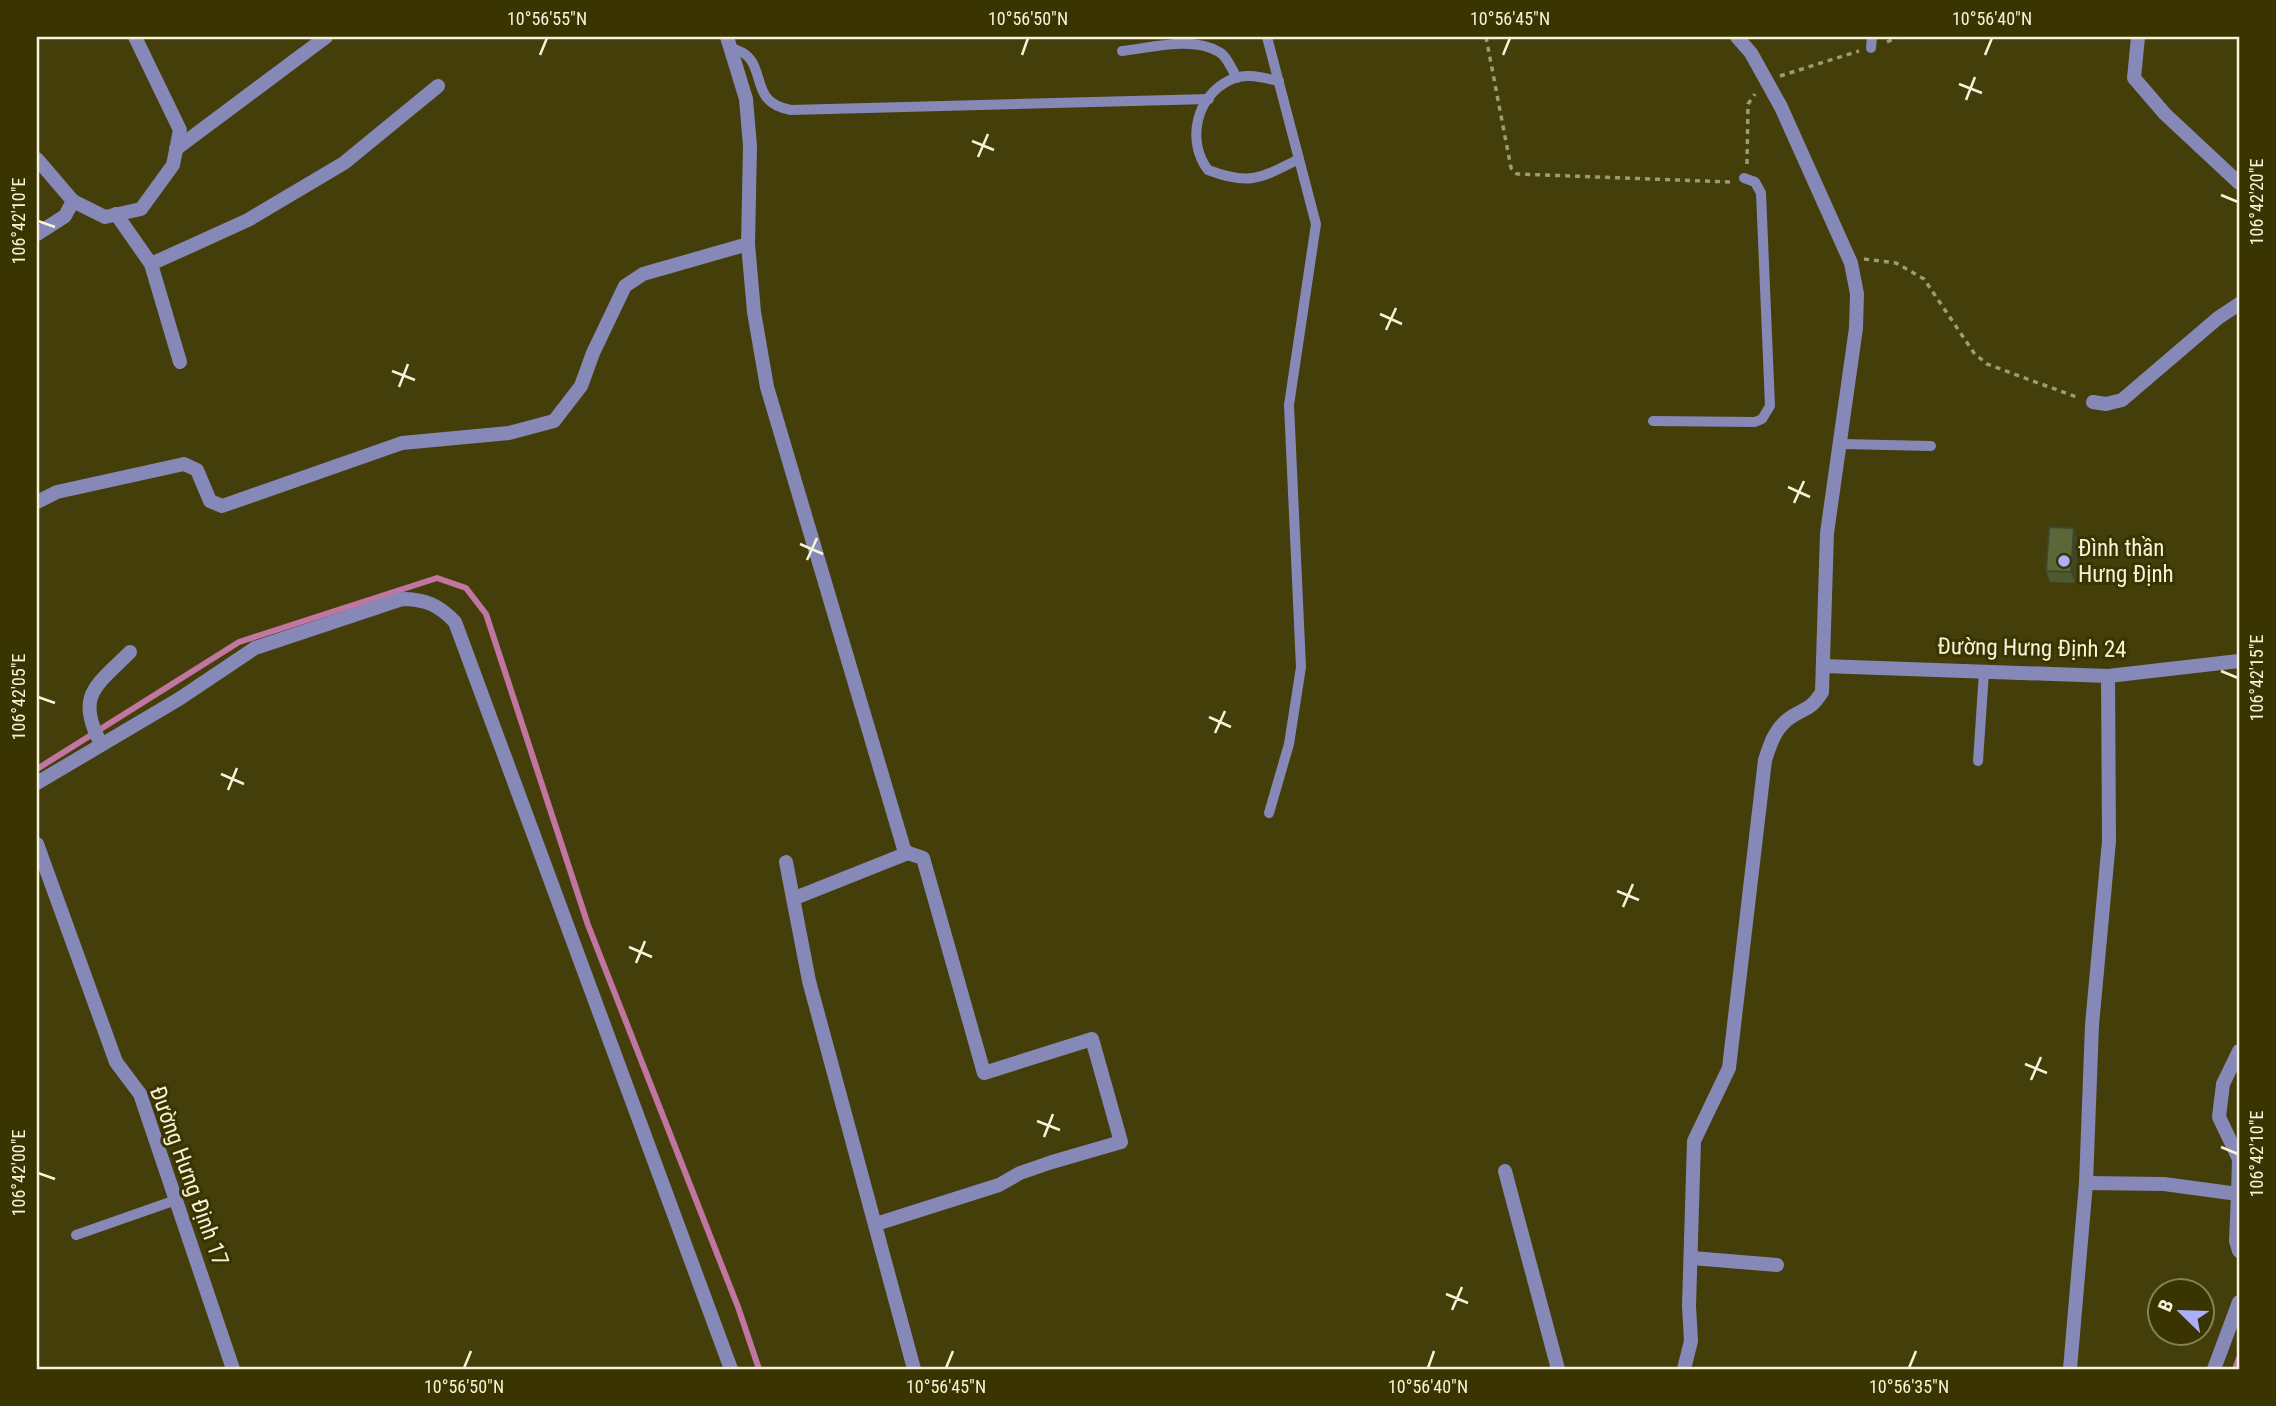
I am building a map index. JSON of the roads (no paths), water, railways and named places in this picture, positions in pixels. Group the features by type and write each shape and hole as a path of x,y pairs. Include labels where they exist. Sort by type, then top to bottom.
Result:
{"street":[{"path":"37,159 73,201 105,217 141,209 173,165 180,130 135,37"},
{"path":"176,149 326,37"},
{"path":"1684,1369 1691,1341 1694,1141 1729,1068 1765,760 1773,735 1788,719 1812,708 1822,692 1828,533 1856,328 1857,294 1849,256 1766,80 1751,53 1737,37"},
{"path":"2138,37 2134,78 2165,114 2239,183"},
{"path":"729,42 747,110 750,146 748,244 754,312 767,387 908,853"},
{"path":"150,264 248,220 344,163 438,86"},
{"path":"37,234 65,216 73,201"},
{"path":"116,214 150,264 180,362"},
{"path":"37,502 57,492 184,464 197,470 210,501 222,506 402,443 509,433 554,421 581,386 593,353 625,286 643,274 748,244"},
{"path":"2093,402 2106,404 2122,400 2218,318 2239,304"},
{"path":"37,783 96,735 179,699 255,648 402,599 418,599 445,611 455,622 460,635 731,1369"},
{"path":"96,735 88,713 91,694 130,652"},
{"name":"Đường Hưng Định 24","path":"1823,666 2108,676 2239,661"},
{"path":"2070,1369 2086,1183 2092,1025 2109,841 2108,676"},
{"name":"Đường Hưng Định 17","path":"37,844 116,1062 140,1094 233,1369"},
{"path":"795,898 908,853 923,858 984,1073 1092,1039 1121,1142 1052,1162 1020,1173 999,1185 876,1224"},
{"path":"786,862 795,898 808,981 914,1369"},
{"path":"2239,1051 2223,1084 2219,1117 2239,1159 2236,1241 2239,1251"},
{"path":"1505,1171 1558,1369"},
{"path":"2086,1183 2164,1184 2238,1194"},
{"path":"1692,1258 1777,1265"},
{"path":"2214,1369 2239,1302"}],"lane":[{"path":"1267,37 1316,224 1289,405 1301,667 1289,744 1269,813"},
{"path":"729,42 746,51 752,58 767,100 780,108 791,110 1209,99"},
{"path":"1122,51 1176,45 1204,46 1222,53 1237,78"},
{"path":"1279,81 1250,75 1229,80 1199,113 1196,127 1198,152 1208,170 1243,181 1262,178 1299,159"},
{"path":"1653,421 1755,422 1762,419 1770,406 1761,193 1755,182 1744,178"},
{"path":"1842,444 1931,446"},
{"path":"1978,761 1984,672"},
{"path":"76,1236 176,1200"}],"waterway":[{"path":"37,769 239,642 437,578 466,588 486,614 588,925 738,1307 759,1369"},
{"path":"2235,1369 2239,1358"}],"place":[{"name":"Đình thần Hưng Định","path":"2064,561"}]}
